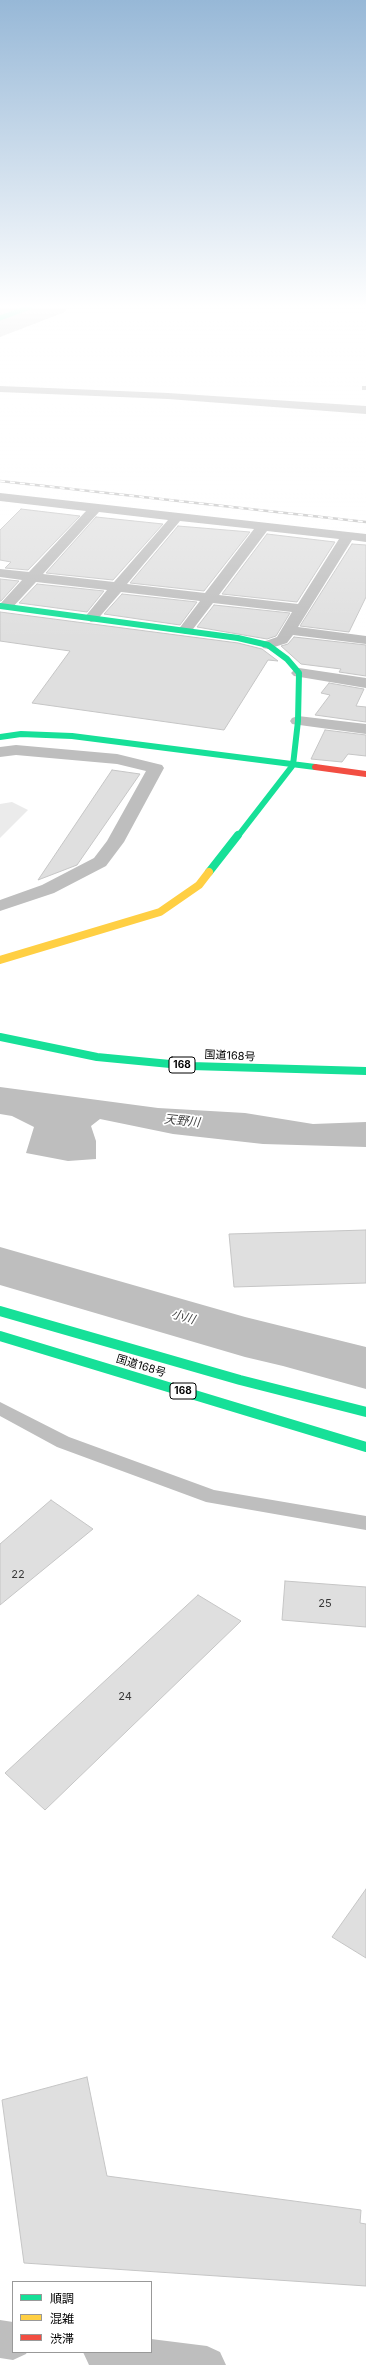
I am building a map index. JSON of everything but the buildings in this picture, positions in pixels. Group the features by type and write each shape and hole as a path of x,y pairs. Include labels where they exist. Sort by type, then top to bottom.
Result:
{"main road":[{"path":"0,960 160,912 200,885 293,765 298,721 299,673 287,659 268,645 238,638 3,606"},
{"path":"0,737 21,734 72,736 366,774"},
{"name":"国道168号","path":"0,1037 97,1057 191,1066 366,1072"},
{"name":"国道168号","path":"0,1310 240,1380 366,1412"},
{"name":"国道168号","path":"0,1336 366,1447"}],"street":[{"path":"0,510 6,498 366,538"},
{"path":"3,606 33,577 96,508"},
{"path":"91,618 177,517"},
{"path":"185,630 263,527"},
{"path":"268,645 282,640 348,536"},
{"path":"0,573 301,609"},
{"path":"288,630 366,640"},
{"path":"299,673 366,683"},
{"path":"298,721 366,730"},
{"path":"0,752 16,750 118,759 156,768 115,842 100,862 48,889 0,906"},
{"path":"0,2340 12,2341"},
{"path":"110,2353 208,2365"}],"lane":[{"path":"0,1408 63,1442 212,1497 366,1523"}],"shaded area":[{"path":"12,802 28,810 0,838 0,804"}],"water":[{"name":"天野川","path":"0,1087 158,1108 245,1113 313,1124 366,1122 366,1147 263,1144 173,1134 100,1119 91,1126 96,1141 96,1159 68,1161 26,1153 34,1127 12,1116 0,1114"}],"waterway":[{"name":"小川","path":"0,1266 245,1337 283,1345 366,1368"}],"railway":[{"path":"0,481 366,522"}],"traffic: fast":[{"path":"0,606 238,638 268,645 287,659 299,673 298,721 293,765 209,872"},
{"path":"0,737 21,734 72,736 315,767"},
{"path":"0,1037 97,1057 191,1066 366,1071"},
{"path":"0,1311 240,1380 366,1412"},
{"path":"0,1336 366,1447"}],"traffic: slow":[{"path":"0,960 160,912 199,885 209,872"}],"traffic: jam":[{"path":"315,767 366,774"}]}
